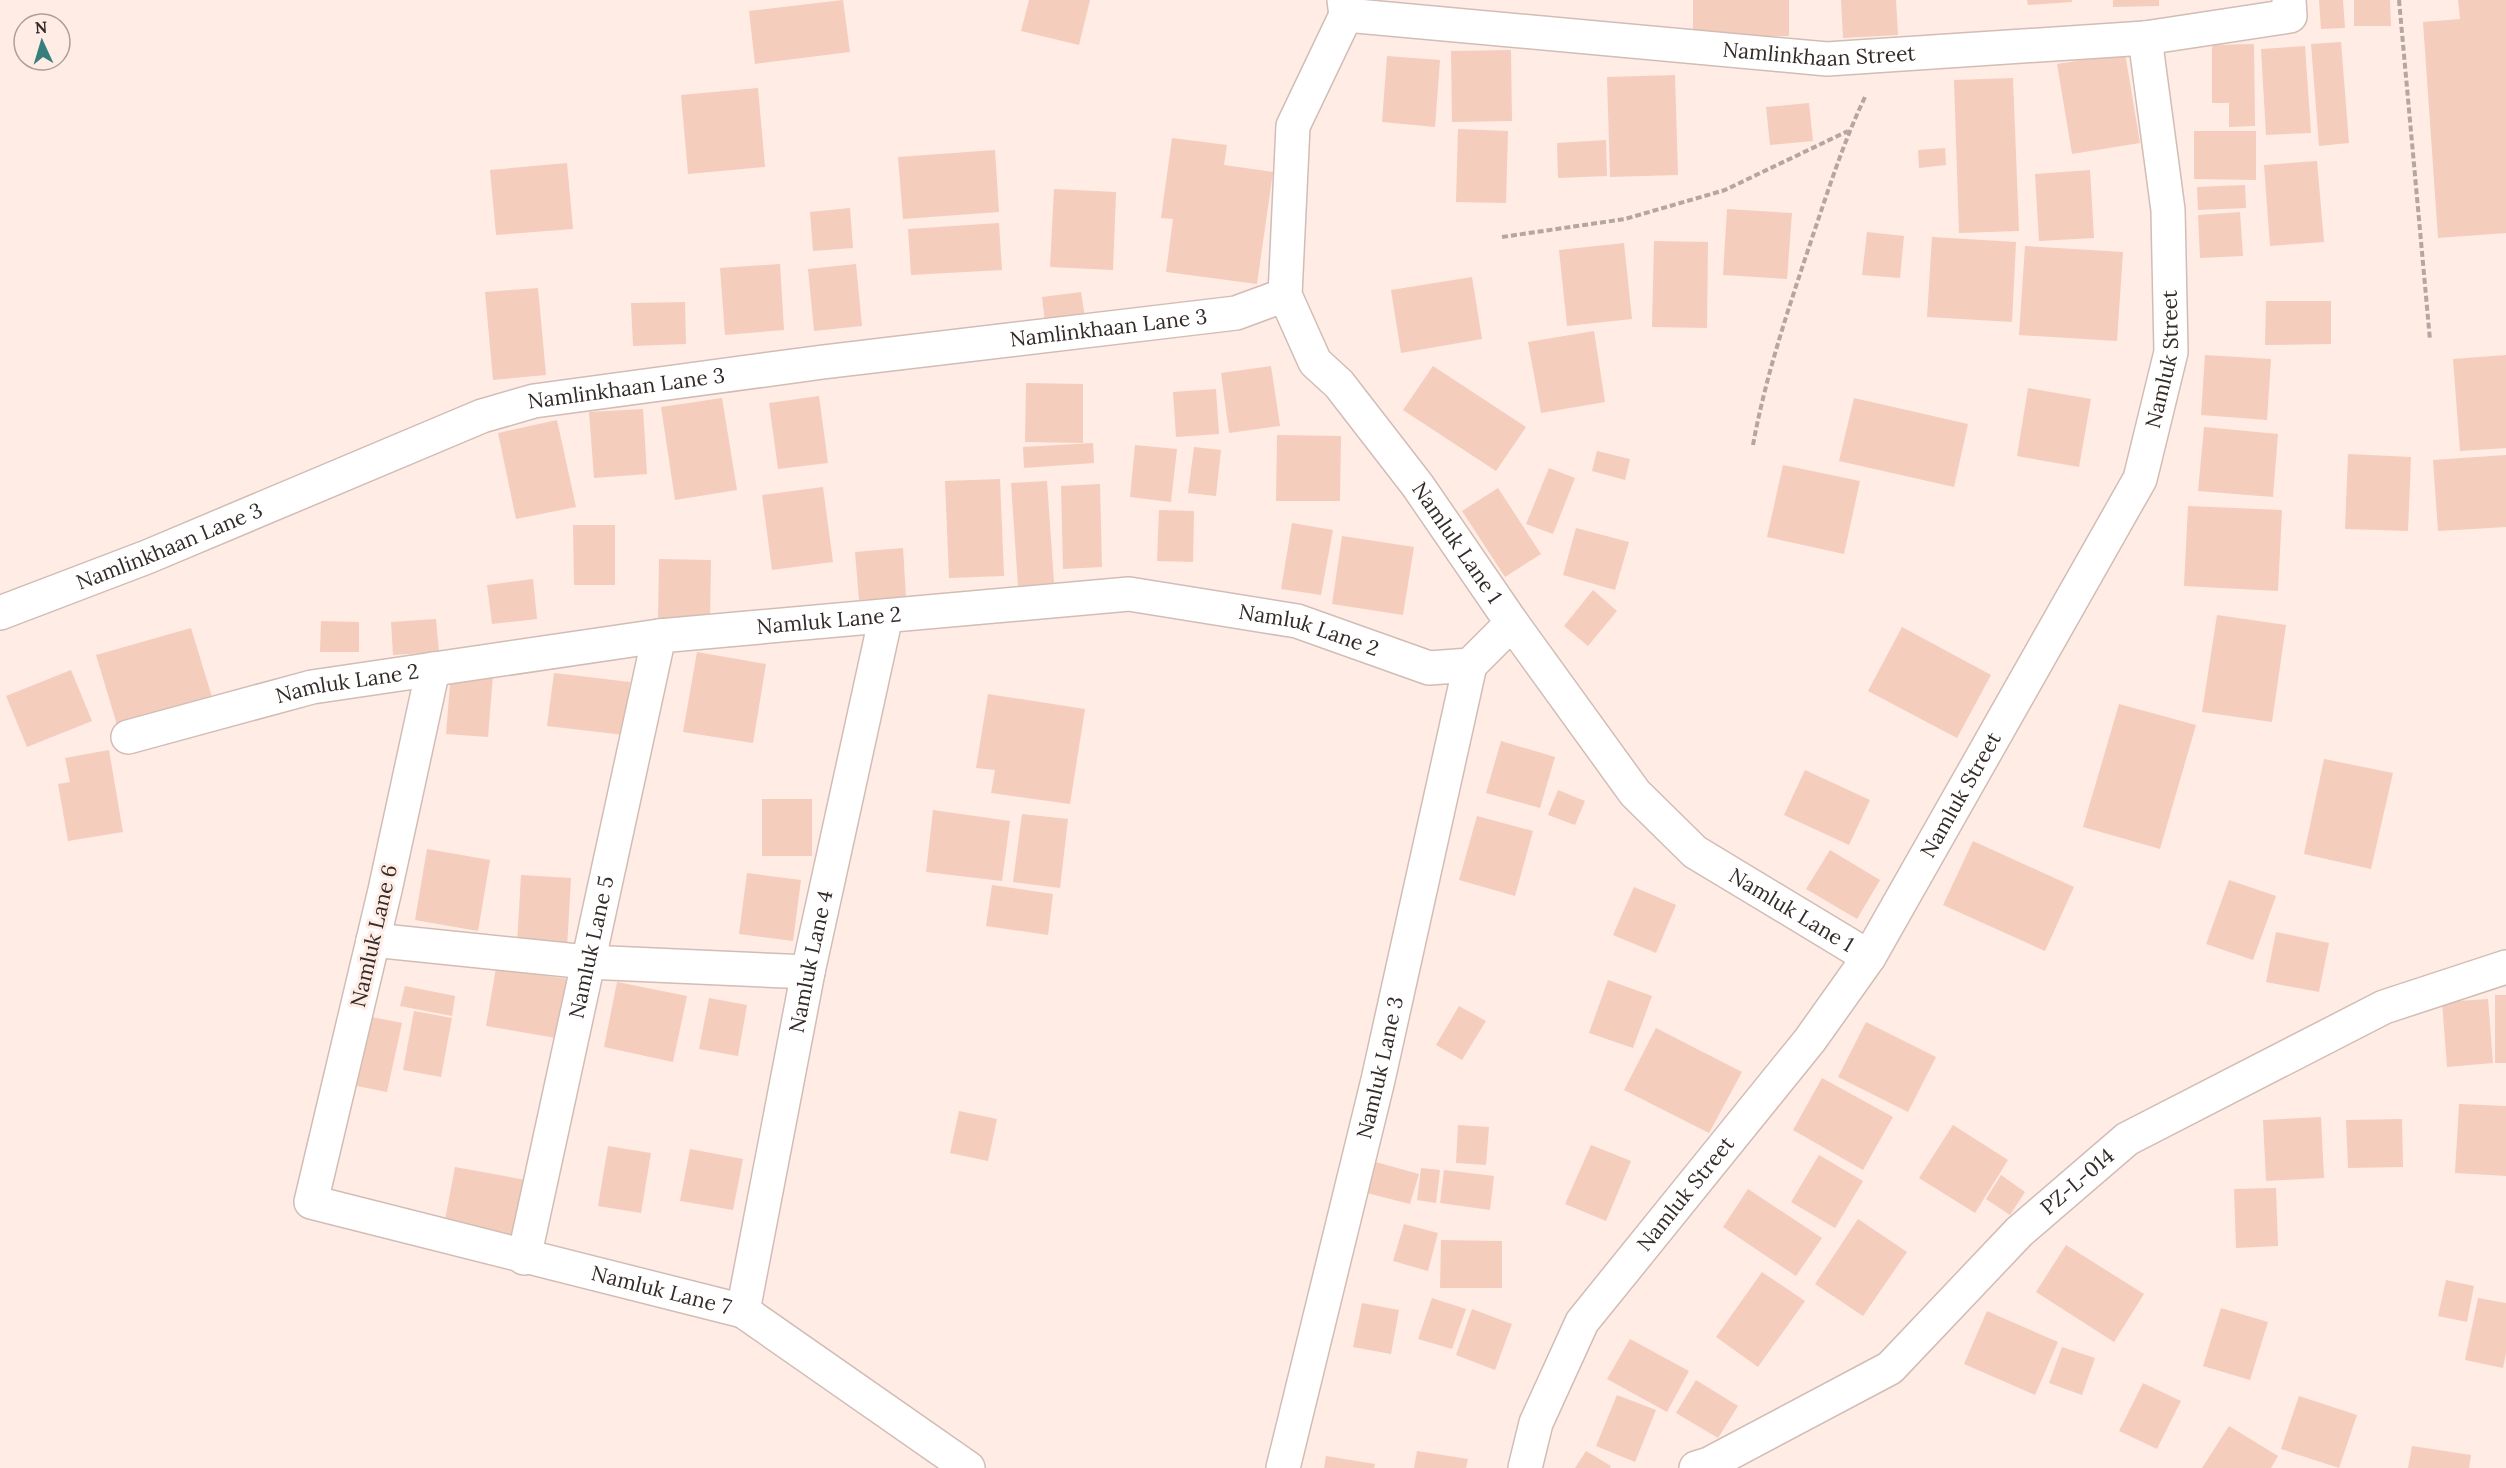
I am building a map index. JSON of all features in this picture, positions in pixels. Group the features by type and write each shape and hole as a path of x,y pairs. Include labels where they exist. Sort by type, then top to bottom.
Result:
{"street":[{"name":"Namlinkhaan Street","path":"1345,8 1827,59 2145,38 2290,16 2289,0"},
{"name":"Namluk Lane 1","path":"1345,8 1293,126 1285,295 1316,362 1339,384 1418,486 1512,623 1635,793 1695,852 1869,957"},
{"name":"Namluk Street","path":"1525,1468 1536,1423 1582,1322 1810,1040 1869,957 2140,479 2171,352 2168,210 2145,38"},
{"name":"Namlinkhaan Lane 3","path":"0,613 147,557 482,416 534,401 823,362 1236,313 1285,295"},
{"name":"Namluk Lane 2","path":"128,737 312,687 659,636 1129,594 1297,621 1429,668 1470,665"},
{"name":"Namluk Lane 4","path":"743,1311 808,972 886,616"},
{"path":"1470,665 1512,623"},
{"name":"Namluk Lane 5","path":"524,1258 659,636"},
{"name":"Namluk Lane 3","path":"1283,1468 1378,1080 1470,665"},
{"name":"Namluk Lane 6","path":"311,1202 374,940 433,669"},
{"path":"374,940 587,962 808,972"},
{"name":"PZ-L-014","path":"1696,1468 1709,1464 1890,1368 2019,1232 2127,1139 2384,1007 2506,967"},
{"name":"Namluk Lane 7","path":"311,1202 524,1258 743,1311 968,1468"}],"path":[{"path":"2399,0 2430,340"},
{"path":"1753,445 1762,392 1849,131 1884,55"},
{"path":"1502,237 1625,219 1725,190 1849,131"}],"building":[{"path":"843,0 850,52 755,64 749,11"},
{"path":"1029,0 1090,0 1079,45 1021,31"},
{"path":"1693,0 1789,0 1789,36 1693,36"},
{"path":"1841,0 1896,0 1898,35 1843,38"},
{"path":"2027,0 2072,0 2072,2 2028,5"},
{"path":"2113,0 2159,0 2159,6 2113,7"},
{"path":"2319,0 2343,0 2345,28 2321,29"},
{"path":"2354,0 2390,0 2391,26 2354,26"},
{"path":"2458,0 2506,0 2506,233 2438,238 2423,22 2460,19"},
{"path":"2341,42 2349,143 2319,146 2311,44"},
{"path":"2254,44 2255,126 2229,127 2229,103 2212,103 2212,45"},
{"path":"2305,46 2311,133 2266,135 2261,49"},
{"path":"1511,50 1512,121 1452,122 1451,51"},
{"path":"2125,53 2140,143 2072,154 2057,64"},
{"path":"1387,56 1440,60 1435,127 1382,122"},
{"path":"1675,75 1678,175 1610,177 1607,77"},
{"path":"2013,78 2019,231 1959,233 1954,80"},
{"path":"758,88 765,167 688,174 681,95"},
{"path":"1809,103 1813,141 1770,145 1766,107"},
{"path":"1458,129 1508,131 1506,203 1456,202"},
{"path":"2194,131 2256,131 2256,180 2194,179"},
{"path":"1172,138 1227,145 1224,165 1273,172 1257,284 1166,272 1173,219 1161,218"},
{"path":"1606,140 1607,176 1558,178 1557,143"},
{"path":"1945,148 1946,165 1919,168 1918,150"},
{"path":"995,150 999,212 903,219 898,157"},
{"path":"2317,161 2324,242 2270,246 2264,165"},
{"path":"567,163 573,229 496,235 490,170"},
{"path":"2090,170 2094,238 2039,241 2035,174"},
{"path":"2245,185 2246,208 2198,210 2197,187"},
{"path":"1054,189 1116,192 1113,270 1050,267"},
{"path":"850,208 853,248 813,251 810,212"},
{"path":"1727,209 1792,213 1787,279 1723,275"},
{"path":"2240,212 2243,256 2200,258 2198,215"},
{"path":"999,223 1002,270 911,275 908,229"},
{"path":"1867,232 1904,236 1900,278 1862,275"},
{"path":"1932,237 2016,242 2012,322 1927,317"},
{"path":"1654,241 1708,242 1707,328 1652,327"},
{"path":"1624,243 1632,319 1567,326 1559,250"},
{"path":"2025,246 2123,252 2117,341 2019,335"},
{"path":"780,264 784,330 725,335 720,268"},
{"path":"856,264 862,326 814,331 808,269"},
{"path":"1472,277 1482,339 1401,353 1391,290"},
{"path":"538,288 546,375 493,380 485,292"},
{"path":"1081,292 1085,318 1045,322 1042,297"},
{"path":"2266,301 2331,301 2331,344 2265,345"},
{"path":"685,302 686,344 633,346 631,303"},
{"path":"1594,331 1605,402 1541,413 1528,342"},
{"path":"2205,355 2271,359 2267,420 2201,415"},
{"path":"2506,355 2506,448 2460,451 2453,359"},
{"path":"1271,366 1280,426 1229,433 1221,373"},
{"path":"1433,366 1526,427 1496,471 1403,410"},
{"path":"1026,383 1083,384 1083,443 1025,442"},
{"path":"2028,388 2091,399 2079,467 2017,456"},
{"path":"1216,389 1219,434 1176,437 1173,392"},
{"path":"819,396 828,463 778,469 769,403"},
{"path":"722,398 737,490 675,500 661,407"},
{"path":"1854,398 1968,424 1954,487 1839,461"},
{"path":"643,409 647,474 594,478 589,412"},
{"path":"557,420 576,507 516,519 498,433"},
{"path":"2204,427 2278,434 2273,497 2198,491"},
{"path":"1277,435 1341,436 1340,501 1276,501"},
{"path":"1093,443 1094,463 1024,468 1023,447"},
{"path":"1135,445 1177,449 1171,502 1130,497"},
{"path":"1194,447 1221,450 1216,496 1188,493"},
{"path":"1597,451 1630,459 1625,480 1592,471"},
{"path":"2348,454 2411,457 2408,531 2345,529"},
{"path":"2506,455 2506,527 2438,531 2433,460"},
{"path":"1783,465 1860,481 1844,554 1767,537"},
{"path":"1549,468 1575,478 1553,534 1526,524"},
{"path":"1000,479 1004,576 949,578 945,481"},
{"path":"1047,481 1054,583 1018,586 1011,483"},
{"path":"1100,484 1102,567 1063,569 1061,486"},
{"path":"823,487 833,562 772,570 762,495"},
{"path":"1498,488 1541,554 1505,577 1462,511"},
{"path":"2188,506 2282,510 2278,591 2184,586"},
{"path":"1159,510 1194,511 1193,562 1157,561"},
{"path":"1292,523 1333,530 1321,595 1281,589"},
{"path":"573,525 615,525 615,585 574,585"},
{"path":"1576,528 1629,542 1615,590 1563,575"},
{"path":"1342,536 1414,547 1403,615 1332,604"},
{"path":"903,548 906,597 859,600 855,552"},
{"path":"659,559 711,560 710,621 658,621"},
{"path":"533,579 537,619 492,624 487,585"},
{"path":"1593,590 1617,611 1588,646 1564,626"},
{"path":"2217,615 2286,625 2272,722 2202,712"},
{"path":"436,619 439,652 393,655 391,622"},
{"path":"321,621 359,622 359,652 320,652"},
{"path":"1902,627 1991,675 1957,738 1868,691"},
{"path":"191,628 212,697 117,725 96,655"},
{"path":"697,652 766,664 753,743 683,732"},
{"path":"71,670 92,721 27,747 6,696"},
{"path":"451,672 493,675 488,737 446,734"},
{"path":"554,673 630,682 624,735 547,726"},
{"path":"988,694 1085,709 1070,804 991,793 995,770 976,768"},
{"path":"2119,704 2196,725 2160,849 2083,827"},
{"path":"1501,741 1555,757 1540,808 1486,793"},
{"path":"109,750 123,832 68,841 58,784 70,782 65,758"},
{"path":"2324,759 2393,773 2371,869 2304,854"},
{"path":"1805,770 1870,800 1849,845 1784,815"},
{"path":"1558,790 1585,801 1575,825 1548,815"},
{"path":"762,799 812,799 812,856 762,856"},
{"path":"933,810 1010,821 1002,881 926,872"},
{"path":"1022,814 1068,819 1060,888 1013,882"},
{"path":"1477,816 1533,831 1515,896 1459,880"},
{"path":"1973,841 2074,887 2045,951 1943,905"},
{"path":"427,849 490,860 478,931 415,920"},
{"path":"1830,850 1880,880 1857,919 1806,889"},
{"path":"747,873 801,880 793,941 739,934"},
{"path":"521,875 571,878 567,948 517,945"},
{"path":"2229,880 2276,896 2253,960 2206,944"},
{"path":"992,885 1053,894 1048,935 986,926"},
{"path":"1634,887 1676,905 1656,953 1613,935"},
{"path":"2276,932 2329,943 2319,992 2266,982"},
{"path":"496,968 567,979 556,1038 486,1026"},
{"path":"1608,980 1652,996 1633,1048 1589,1033"},
{"path":"617,982 687,996 673,1062 604,1047"},
{"path":"405,986 455,996 452,1016 400,1006"},
{"path":"2495,995 2506,995 2506,1063 2495,1063"},
{"path":"709,998 747,1005 738,1056 699,1049"},
{"path":"2488,999 2493,1063 2447,1067 2442,1002"},
{"path":"1459,1006 1486,1021 1462,1060 1436,1045"},
{"path":"414,1011 452,1018 441,1077 403,1070"},
{"path":"372,1017 402,1023 387,1092 357,1086"},
{"path":"1866,1022 1936,1057 1908,1112 1838,1077"},
{"path":"1656,1028 1742,1072 1709,1133 1624,1090"},
{"path":"1822,1078 1893,1117 1863,1170 1793,1130"},
{"path":"2459,1104 2506,1106 2506,1176 2455,1173"},
{"path":"959,1111 997,1119 988,1161 950,1153"},
{"path":"2321,1117 2324,1178 2266,1181 2263,1120"},
{"path":"2402,1119 2403,1167 2348,1168 2346,1120"},
{"path":"1458,1125 1489,1127 1486,1165 1456,1163"},
{"path":"1953,1125 2008,1160 1975,1213 1919,1178"},
{"path":"1591,1145 1631,1161 1606,1221 1565,1204"},
{"path":"608,1146 651,1153 641,1213 598,1206"},
{"path":"690,1149 743,1159 733,1210 680,1201"},
{"path":"1819,1155 1863,1181 1835,1228 1791,1202"},
{"path":"1372,1161 1419,1174 1410,1204 1363,1192"},
{"path":"455,1167 526,1180 515,1237 444,1225"},
{"path":"1421,1168 1440,1170 1436,1203 1417,1200"},
{"path":"1444,1170 1494,1176 1490,1210 1440,1203"},
{"path":"2001,1175 2025,1192 2010,1215 1986,1199"},
{"path":"2276,1188 2278,1246 2236,1248 2234,1189"},
{"path":"1748,1189 1822,1238 1796,1276 1723,1227"},
{"path":"1858,1219 1907,1252 1863,1316 1815,1284"},
{"path":"1404,1224 1438,1233 1428,1271 1393,1261"},
{"path":"1441,1240 1502,1241 1502,1288 1440,1288"},
{"path":"2066,1245 2144,1294 2114,1342 2036,1292"},
{"path":"1762,1272 1805,1301 1758,1367 1716,1337"},
{"path":"2446,1280 2474,1286 2467,1322 2438,1316"},
{"path":"1432,1298 1466,1309 1452,1349 1418,1339"},
{"path":"2478,1298 2506,1303 2506,1353 2503,1368 2465,1360"},
{"path":"1362,1303 1399,1310 1391,1354 1353,1347"},
{"path":"2221,1308 2268,1322 2250,1380 2203,1366"},
{"path":"1472,1309 1512,1324 1495,1370 1456,1355"},
{"path":"1987,1311 2058,1342 2035,1395 1964,1364"},
{"path":"1630,1339 1689,1371 1667,1412 1607,1379"},
{"path":"2062,1347 2095,1358 2082,1395 2049,1383"},
{"path":"1696,1380 1738,1406 1718,1438 1676,1413"},
{"path":"2143,1383 2181,1401 2157,1449 2119,1431"},
{"path":"1617,1395 1656,1410 1635,1462 1596,1446"},
{"path":"2299,1396 2357,1415 2339,1468 2281,1449"},
{"path":"2229,1426 2278,1456 2271,1468 2202,1468"},
{"path":"2412,1446 2471,1455 2469,1468 2408,1468"},
{"path":"1417,1451 1468,1459 1466,1468 1414,1468"},
{"path":"1586,1451 1611,1466 1610,1468 1575,1468"},
{"path":"1326,1456 1375,1464 1374,1468 1324,1468"}]}
